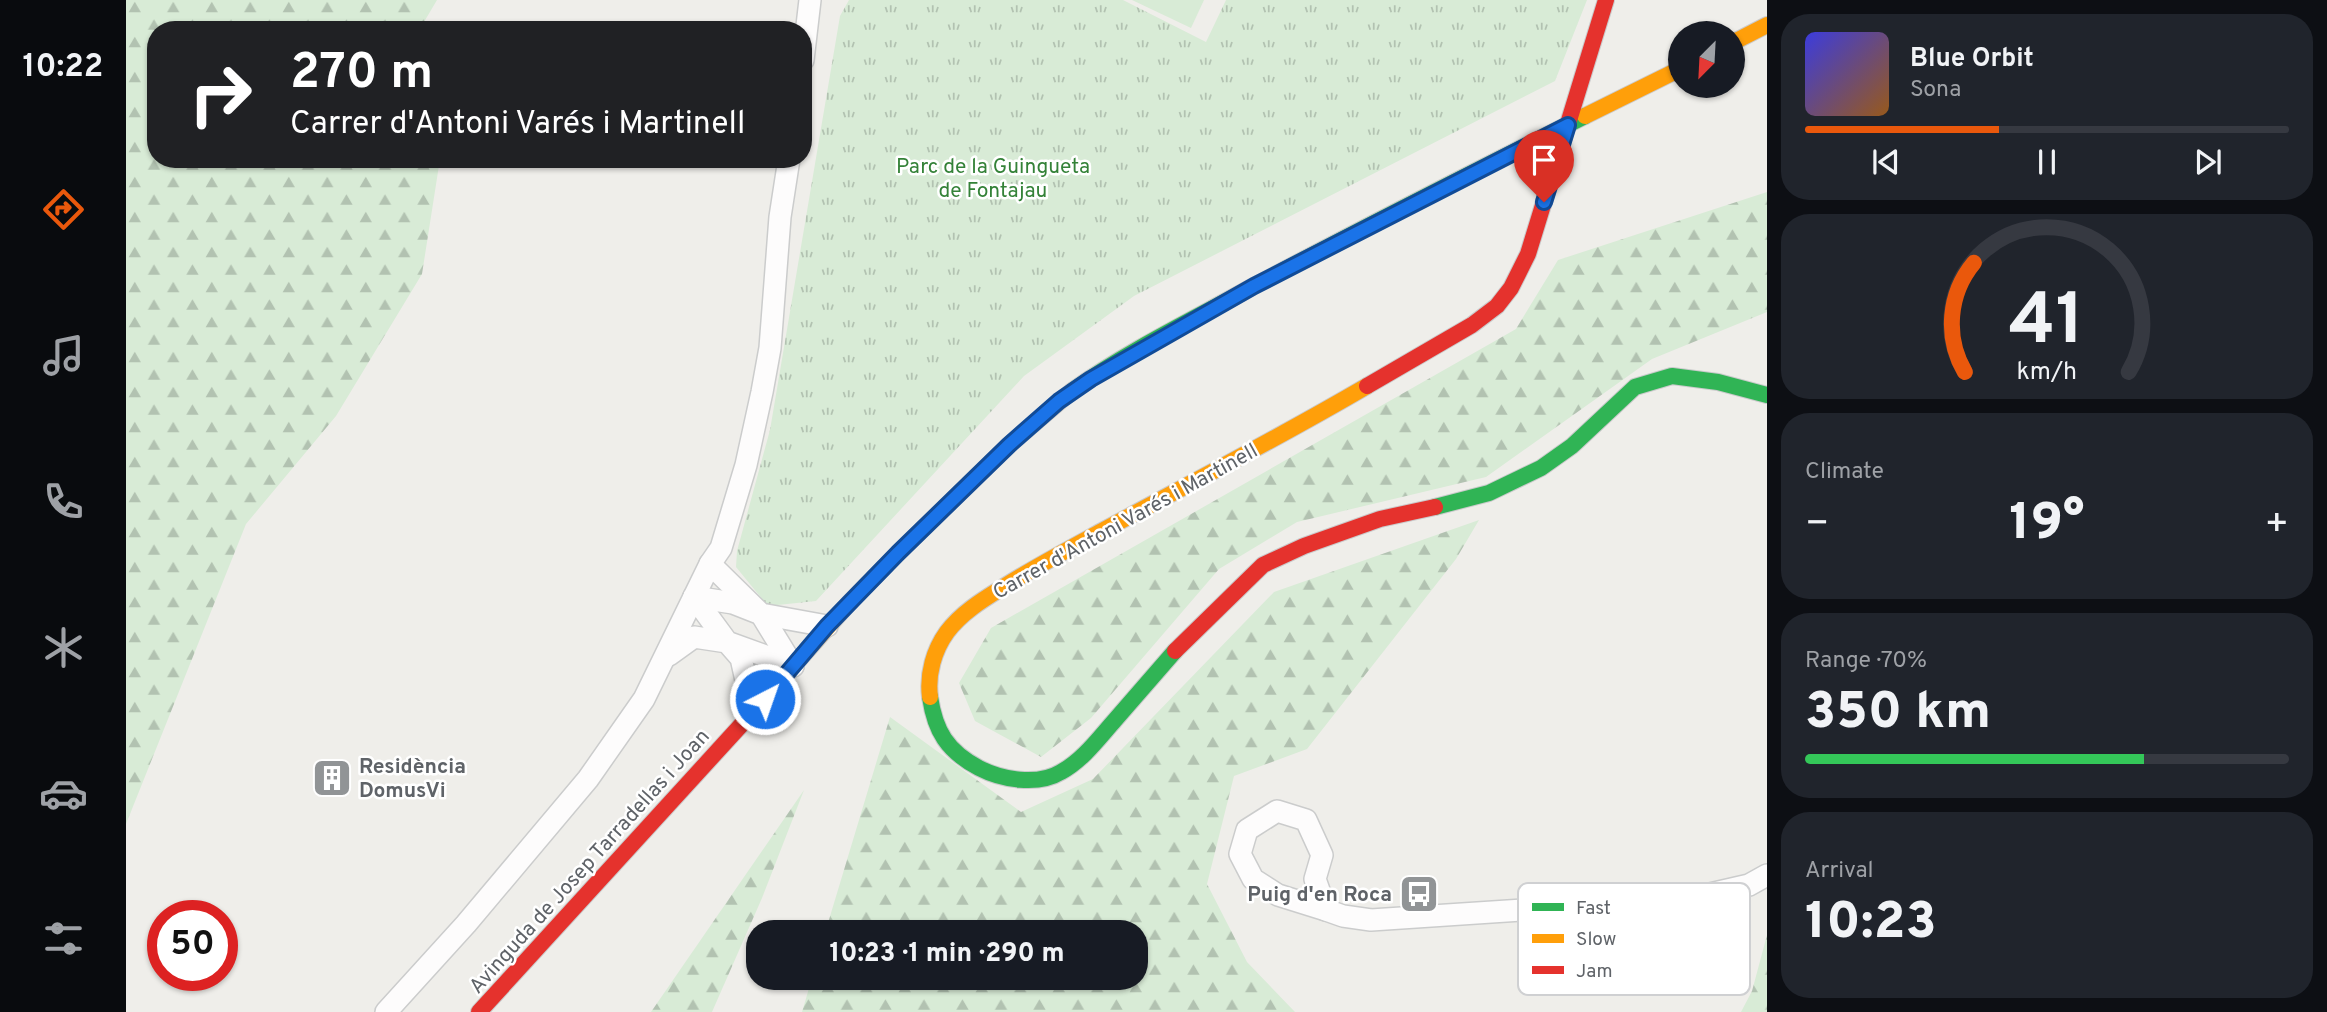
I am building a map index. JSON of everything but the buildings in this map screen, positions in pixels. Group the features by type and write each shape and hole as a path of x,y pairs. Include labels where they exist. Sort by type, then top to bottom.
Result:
{"street":[{"path":"808,21 810,0"},
{"name":"Carrer d'Antoni Varés i Martinell","path":"1606,0 1528,254 1497,306 1472,325 1313,418 1044,562 976,604 947,632 931,666 928,683 933,719 943,739 970,763 985,771 1017,780 1048,778 1062,772 1086,753 1178,648 1263,565 1304,546 1380,519 1489,493 1541,468 1572,446 1635,387 1672,376 1718,382 1767,395"},
{"path":"1745,36 1767,25"},
{"name":"Avinguda de Josep Tarradellas i Joan","path":"479,1012 753,712 827,626 1009,445 1059,401 1187,322 1276,274 1668,75"},
{"path":"386,1012 466,924 588,779 644,699 710,564 721,548 746,465 770,348 780,217 788,168"},
{"path":"710,564 761,614 793,666"},
{"path":"694,597 733,603 761,614 827,626"},
{"path":"694,597 741,658 753,712"},
{"path":"664,659 694,637 727,642 793,666"},
{"path":"1326,910 1315,879 1322,855 1306,820 1277,811 1247,830 1240,854 1253,879 1278,895 1343,916 1371,920 1518,910"},
{"path":"1750,884 1767,874"}],"green space":[{"path":"126,0 437,0 425,21 147,21 147,168 439,168 422,274 336,416 246,524 126,824"},
{"name":"Parc de la Guingueta de Fontajau","path":"849,0 1123,0 1206,42 1226,0 1587,0 1555,81 1134,296 1024,376 816,601 768,606 736,567 737,551 770,430 840,16"},
{"path":"1132,0 1204,0 1191,28"},
{"path":"1767,192 1767,312 1652,359 1486,477 1297,522 1219,569 1091,718 1041,757 975,721 959,683 991,628 1516,329 1558,260"},
{"path":"1479,520 1456,559 1307,749 1234,776 1207,884 1247,962 1295,1012 802,1012 808,990 1148,990 1148,920 829,920 890,717 1021,812 1093,779 1274,592"},
{"path":"804,790 752,920 746,920 746,934 712,1012 651,1012"},
{"path":"1767,935 1767,1012 1741,1012 1752,991"}],"traffic: fast":[{"path":"1072,391 1138,349 1252,287 1585,116"},
{"path":"1435,507 1489,493 1541,468 1572,446 1635,387 1672,376 1718,382 1767,395"},
{"path":"930,697 939,730 959,755 988,772 1020,780 1042,779 1061,772 1084,755 1175,651"}],"traffic: slow":[{"path":"1745,36 1767,25"},
{"path":"1585,116 1668,75"},
{"path":"930,697 932,663 938,647 959,618 974,606 1053,558 1367,386"},
{"path":"743,723 850,602 898,553 1009,445 1072,391"}],"traffic: jam":[{"path":"1367,386 1472,325 1497,306 1511,288 1528,254 1606,0"},
{"path":"1175,651 1263,565 1304,546 1380,519 1435,507"},
{"path":"479,1012 743,723"}],"place":[{"name":"Residència DomusVi","path":"332,778"},
{"name":"Puig d'en Roca","path":"1419,894"}],"route":[{"path":"765,699 827,626 898,553 1035,421 1091,379 1187,322 1276,274 1568,125 1544,202"}]}
